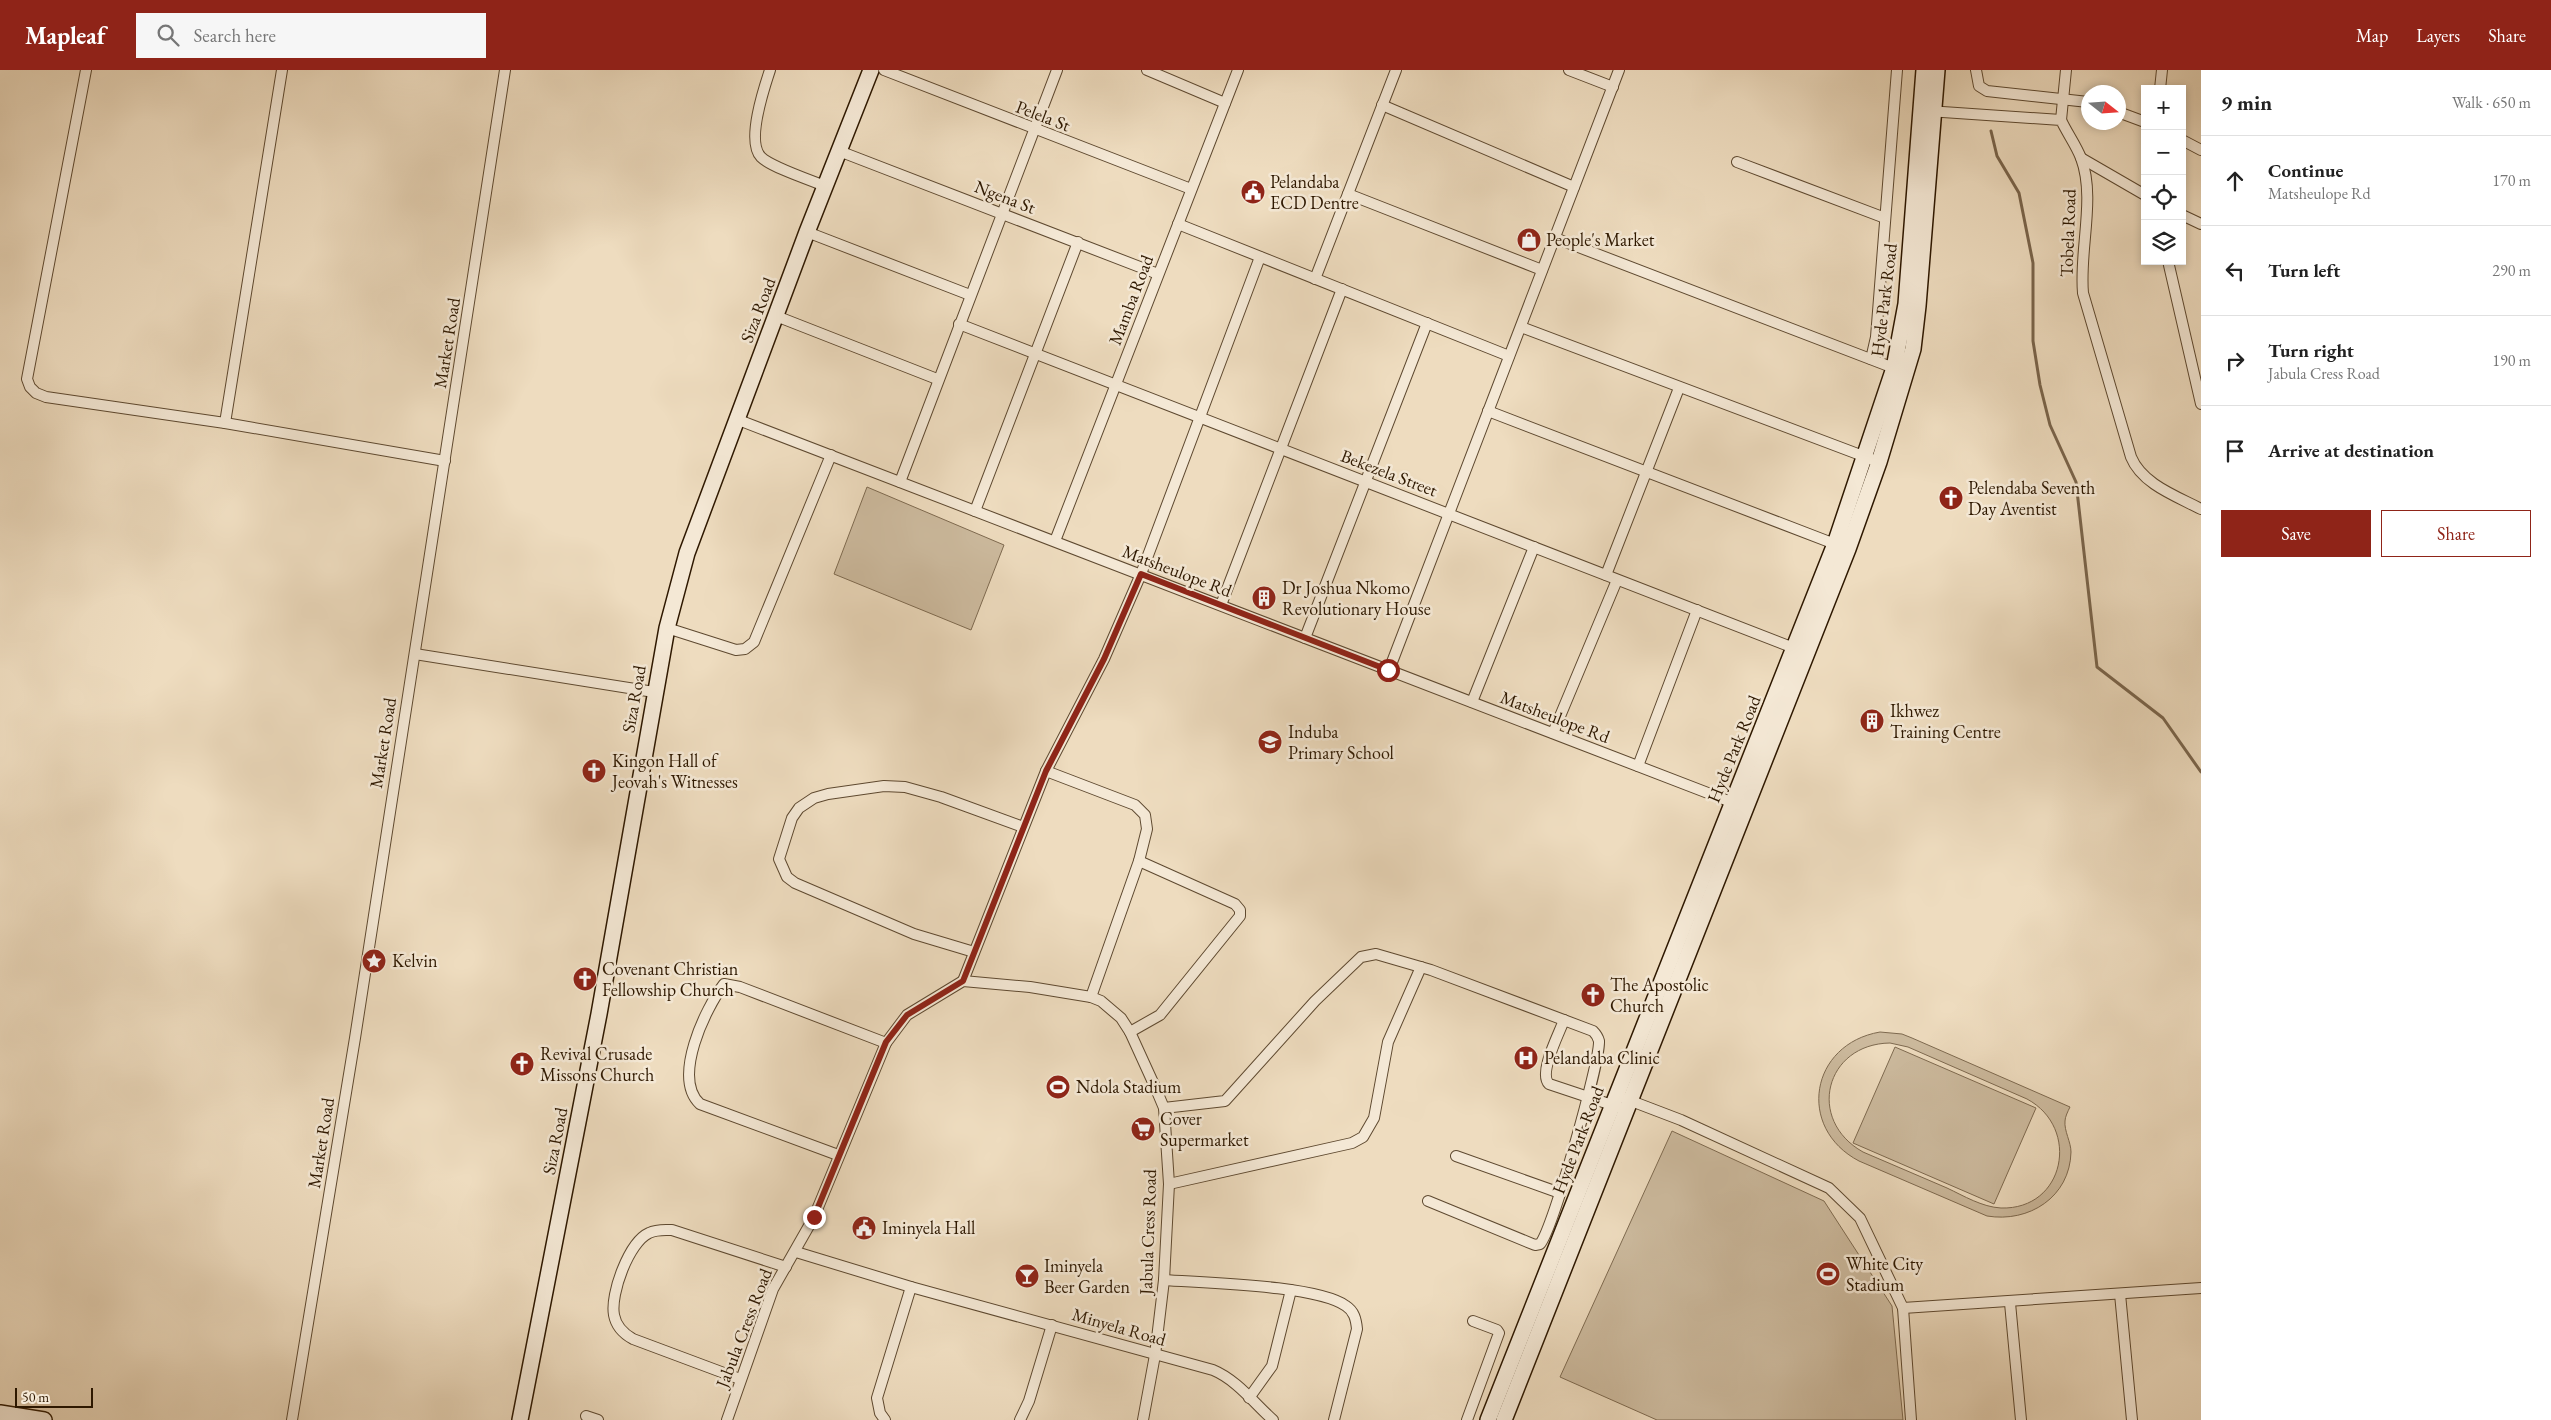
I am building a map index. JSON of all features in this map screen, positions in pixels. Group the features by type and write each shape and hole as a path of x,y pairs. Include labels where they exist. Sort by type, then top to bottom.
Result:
{"street":[{"path":"86,70 27,379 30,387 46,397 225,423 445,461"},
{"path":"225,423 282,70"},
{"name":"Market Road","path":"292,1420 415,654 505,70"},
{"path":"770,70 755,132 758,152 766,160 825,186"},
{"name":"Siza Road","path":"520,1420 599,1014 666,628 687,553 736,419 871,70"},
{"name":"Pelela St","path":"884,70 1034,130 1191,189"},
{"path":"900,482 937,379 1056,70"},
{"path":"1147,70 1224,102"},
{"name":"Mamba Road","path":"1055,542 1238,70"},
{"path":"1315,278 1396,70"},
{"path":"1569,70 1613,87"},
{"path":"1388,670 1619,70"},
{"path":"1871,359 1876,337 1897,70"},
{"name":"Hyde Park Road","path":"1504,1420 1628,1105 1739,805 1841,546 1879,462 1918,306 1927,111 1924,70"},
{"name":"Hyde Park Road","path":"1927,111 1937,70"},
{"path":"1976,70 1979,86 1988,92 2081,101"},
{"path":"1927,111 2061,120 2066,70"},
{"path":"2160,85 2162,70"},
{"path":"1382,105 1574,187"},
{"path":"2126,115 2141,121"},
{"name":"Tobela Road","path":"2061,120 2081,158 2087,196 2081,277 2083,293 2132,457 2136,468 2146,478 2201,510"},
{"path":"2186,142 2201,150"},
{"name":"Ngena St","path":"840,151 1158,274"},
{"path":"2081,158 2141,193"},
{"path":"1736,162 1885,218"},
{"path":"1348,194 1542,270"},
{"path":"2186,216 2201,224"},
{"path":"1178,224 1509,356"},
{"path":"807,232 970,295"},
{"path":"1555,238 1901,370"},
{"path":"975,511 1078,242"},
{"path":"963,981 1046,771 1104,659 1141,574 1260,257"},
{"path":"2169,265 2201,404"},
{"path":"1221,606 1342,289"},
{"path":"776,316 937,379"},
{"path":"1305,638 1427,323"},
{"name":"Bekezela Street","path":"959,324 1800,651"},
{"path":"1521,327 1879,462"},
{"name":"Hyde Park Road","path":"1841,546 1865,456 1901,370"},
{"path":"1606,575 1648,472 1679,388"},
{"path":"1488,411 1841,546"},
{"name":"Matsheulope Rd","path":"736,419 1739,805"},
{"path":"666,628 736,650 745,649 754,642 831,455"},
{"path":"1472,702 1534,547"},
{"path":"1553,733 1617,580"},
{"path":"1638,766 1697,610"},
{"path":"415,654 654,692"},
{"path":"1046,771 1135,805 1145,815 1147,829 1140,861 1091,997"},
{"path":"974,952 914,934 795,884 786,877 779,859 789,824 799,808 814,798 828,794 896,786 941,797 1023,827"},
{"name":"Hyde Park Road","path":"1488,1420 1556,1252 1613,1100 1739,805"},
{"path":"1130,1032 1160,1015 1240,916 1240,910 1235,904 1140,861"},
{"path":"1164,1108 1225,1100 1315,1001 1361,957 1376,954 1421,967 1593,1031 1599,1042 1588,1097 1560,1193 1543,1241 1535,1245 1428,1201"},
{"path":"1169,1184 1363,1138 1374,1118 1388,1042 1421,967"},
{"name":"Jabula Cress Road","path":"727,1420 740,1379 774,1289 814,1217 886,1042 907,1015 963,981 1030,986 1091,997 1111,1009 1130,1032 1164,1108 1169,1184 1164,1280 1155,1355 1143,1420"},
{"path":"838,1155 700,1104 694,1099 688,1083 690,1059 705,1017 715,995 724,984 740,987 886,1042"},
{"path":"1564,1020 1545,1071 1546,1080 1549,1084 1588,1097 1613,1100 1681,1120 1829,1188 1860,1218 1903,1308 1911,1420"},
{"path":"1456,1156 1560,1193"},
{"path":"740,1379 632,1339 623,1333 614,1316 613,1304 624,1265 639,1241 648,1233 659,1230 672,1230 786,1267"},
{"name":"Minyela Road","path":"796,1252 911,1287 1052,1325 1225,1376 1273,1420"},
{"path":"1164,1280 1292,1290 1339,1302 1348,1307 1356,1319 1357,1329 1334,1420"},
{"path":"885,1420 880,1413 878,1398 911,1287"},
{"path":"1903,1308 2010,1303 2201,1288"},
{"path":"1249,1398 1272,1366 1292,1290"},
{"path":"2120,1294 2132,1420"},
{"path":"2010,1303 2021,1420"},
{"path":"1468,1420 1498,1337 1497,1330 1473,1321"},
{"path":"1020,1420 1029,1401 1052,1325"},
{"path":"0,1413 44,1420"},
{"path":"586,1416 598,1420"}],"shaded area":[{"path":"867,487 1004,545 971,630 834,574"},
{"path":"1880,1032 1902,1034 2070,1107 2065,1121 2071,1148 2069,1168 2055,1194 2044,1204 2032,1211 2003,1217 1987,1216 1859,1161 1839,1146 1826,1129 1820,1109 1820,1089 1826,1069 1838,1053 1856,1040","holes":["1890,1043 1908,1047 2027,1099 2044,1112 2055,1129 2059,1147 2058,1165 2052,1182 2040,1196 2023,1205 2001,1208 1987,1206 1863,1152 1845,1138 1834,1122 1829,1104 1831,1086 1838,1069 1850,1056 1868,1047"]},
{"path":"1895,1047 2036,1108 1994,1204 1853,1143"},
{"path":"1672,1131 1824,1201 1892,1306 1903,1420 1657,1420 1560,1377"}],"waterway":[{"path":"1991,131 1997,156 2019,193 2033,263 2033,341 2040,385 2050,425 2076,482 2097,667 2163,718 2201,772"}],"place":[{"name":"Pelandaba ECD Dentre","path":"1253,192"},
{"name":"People's Market","path":"1529,240"},
{"name":"Pelendaba Seventh Day Aventist","path":"1951,498"},
{"name":"Dr Joshua Nkomo Revolutionary House","path":"1264,598"},
{"name":"Ikhwez Training Centre","path":"1872,721"},
{"name":"Induba Primary School","path":"1270,742"},
{"name":"Kingon Hall of Jeovah's Witnesses","path":"594,771"},
{"name":"Kelvin","path":"374,961"},
{"name":"Covenant Christian Fellowship Church","path":"585,979"},
{"name":"The Apostolic Church","path":"1593,995"},
{"name":"Pelandaba Clinic","path":"1526,1058"},
{"name":"Revival Crusade Missons Church","path":"522,1064"},
{"name":"Ndola Stadium","path":"1058,1087"},
{"name":"Cover Supermarket","path":"1143,1129"},
{"name":"Iminyela Hall","path":"864,1228"},
{"name":"White City Stadium","path":"1828,1274"},
{"name":"Iminyela Beer Garden","path":"1027,1276"}],"route":[{"path":"814,1217 886,1042 907,1015 949,987 963,981 1046,771 1104,659 1141,574 1388,670"}]}
